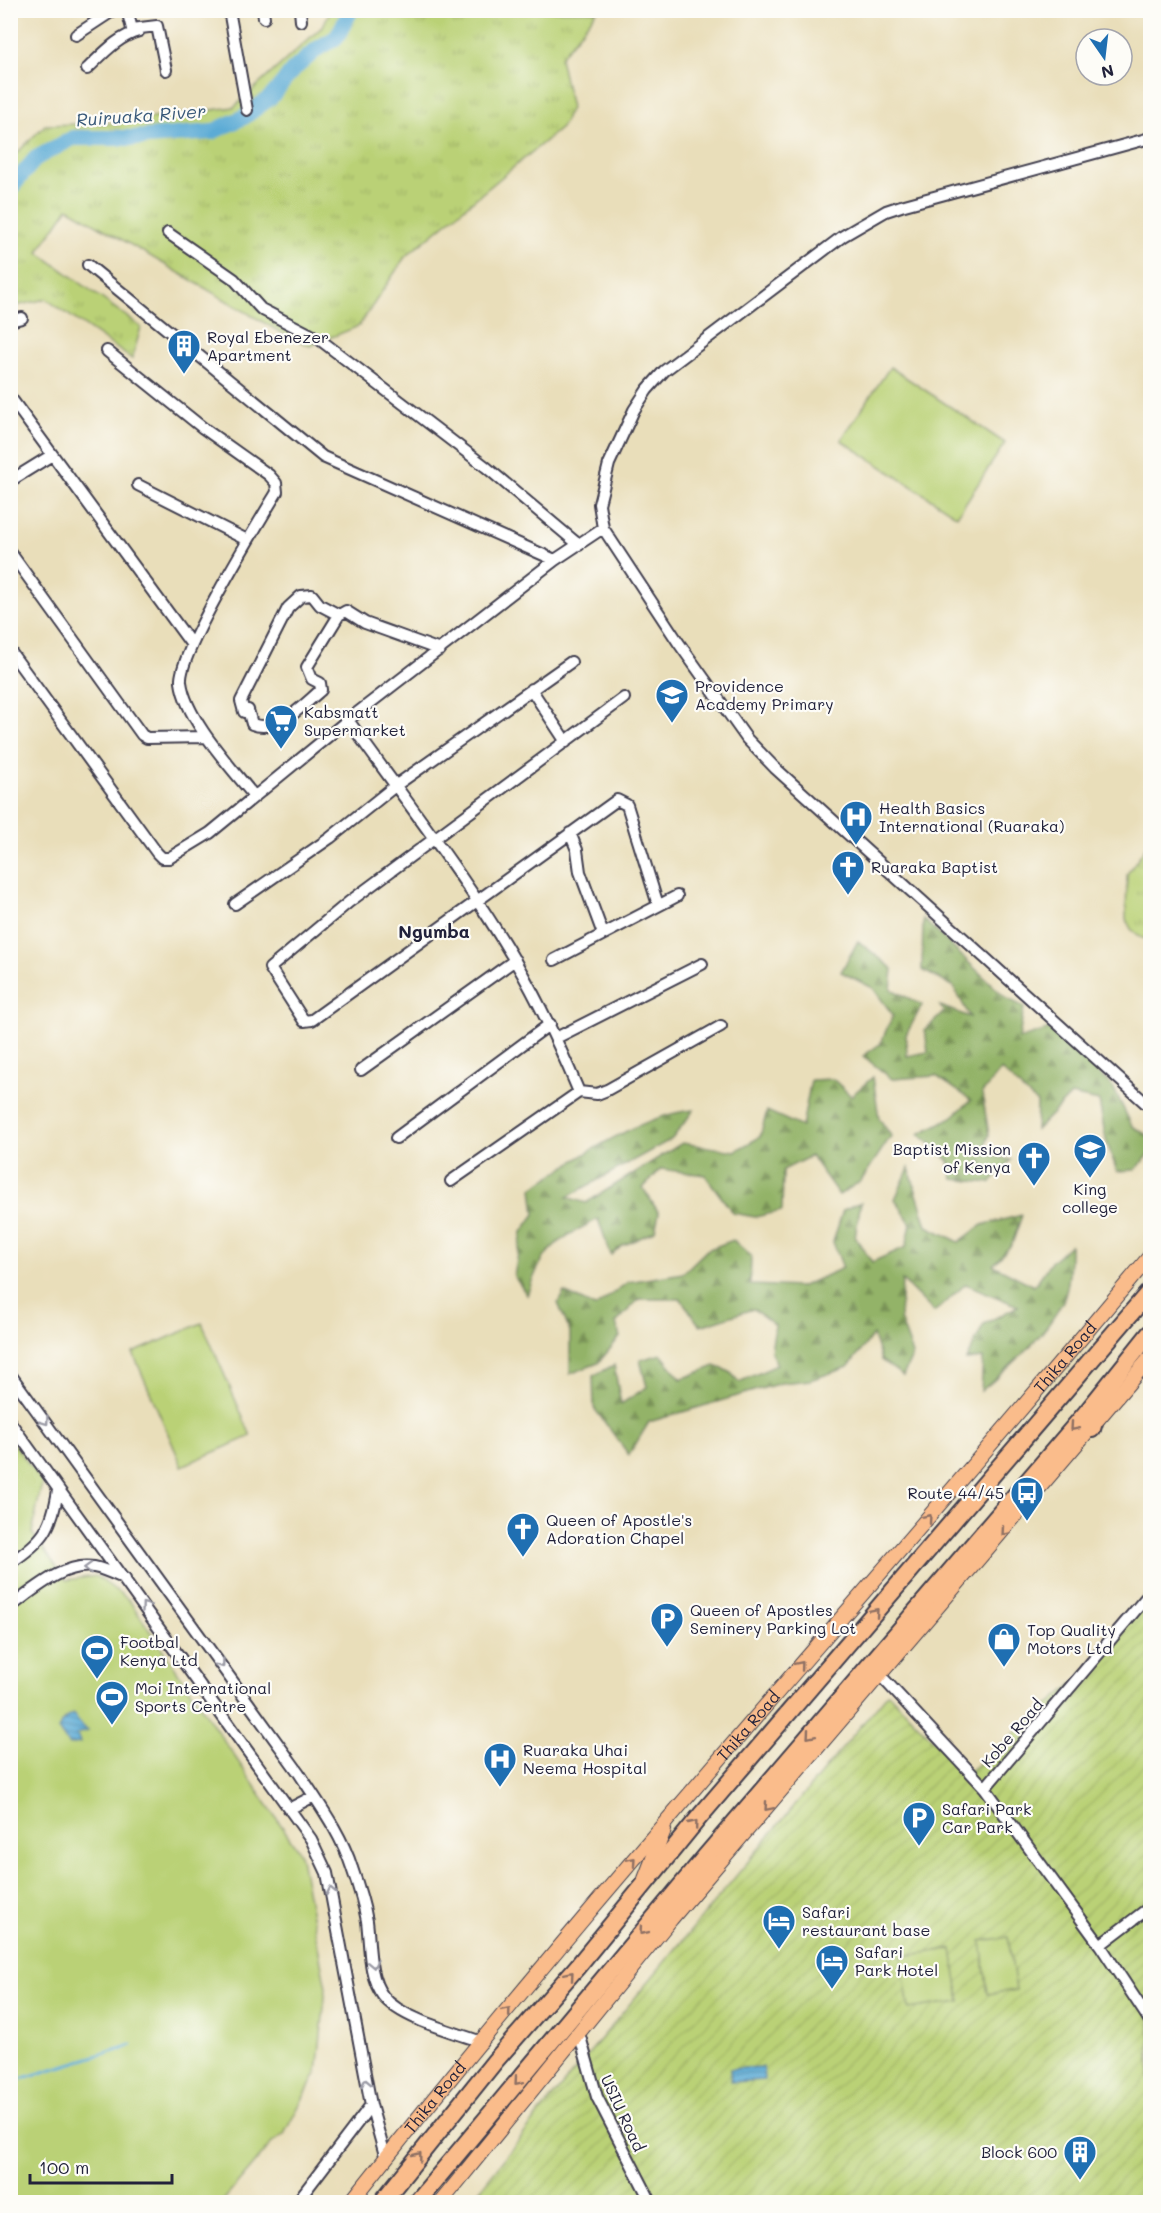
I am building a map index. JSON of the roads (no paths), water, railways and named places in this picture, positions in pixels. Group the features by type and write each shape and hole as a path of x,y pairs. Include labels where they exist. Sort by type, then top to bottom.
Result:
{"highway":[{"name":"Thika Road","path":"382,2202 488,2070 640,1889 1150,1291"},
{"path":"417,2202 691,1874 1104,1391 1150,1333"},
{"path":"1092,1428 1104,1391"}],"main road":[{"name":"Thika Road","path":"351,2202 668,1819 1018,1415 1150,1256"},
{"path":"441,2202 671,1919 1150,1358"},
{"path":"640,1889 668,1819"}],"street":[{"path":"76,35 114,10"},
{"path":"127,10 132,29 157,26"},
{"path":"229,10 247,110"},
{"path":"87,69 126,35 157,26"},
{"path":"157,26 166,70"},
{"path":"1150,138 901,206 886,211 843,236 664,371 647,390 634,410 609,464 599,504 603,528 678,642 758,751 1150,1107"},
{"path":"168,233 234,279 261,309 320,339 486,468 579,545"},
{"path":"88,266 323,457 555,560"},
{"path":"107,351 203,428 269,475 276,483 277,492 248,540 182,668 182,683 205,736 254,796"},
{"path":"10,397 192,645"},
{"path":"10,481 52,455"},
{"path":"138,484 248,540"},
{"path":"10,651 162,858 177,854 210,833 348,720 555,560 603,528"},
{"path":"10,552 142,735 147,738 205,736"},
{"path":"339,615 320,605 312,595 301,596 288,608 241,700 244,712 248,711 252,724 269,726 279,723 321,690 320,683 312,679 307,667 339,615 346,611 365,623 440,650"},
{"path":"235,904 330,838 395,786 571,662"},
{"path":"531,689 566,742"},
{"path":"624,698 349,902 270,968 274,978 304,1021 312,1020 617,800 625,801 658,905"},
{"path":"348,720 477,901 515,960 550,1024 579,1092"},
{"path":"570,833 577,850 580,872 603,934"},
{"path":"554,960 677,896"},
{"path":"361,1070 515,960"},
{"path":"556,1038 702,964"},
{"path":"396,1138 550,1024"},
{"path":"451,1180 579,1092 597,1094 607,1090 721,1026"},
{"path":"10,1374 314,1796 335,1829 352,1866 366,1919 373,1969 383,1996 392,2005 415,2017 482,2042"},
{"path":"10,1422 311,1839 327,1873 370,2105 386,2159"},
{"path":"10,1563 29,1550 48,1530 54,1516 58,1490"},
{"path":"10,1607 50,1579 80,1566 96,1567 125,1579"},
{"name":"Kobe Road","path":"1150,1593 985,1788 1100,1945 1150,2021"},
{"path":"880,1675 985,1788"},
{"path":"290,1809 314,1796"},
{"path":"1100,1945 1150,1907"},
{"name":"USIU Road","path":"579,2033 597,2097 651,2202"},
{"path":"297,2202 370,2105"}],"water":[{"path":"73,1714 87,1731 77,1734 80,1743 69,1745 58,1729 67,1717"},
{"path":"763,2067 764,2080 731,2082 730,2069"}],"waterway":[{"name":"Ruiruaka River","path":"10,189 36,158 73,138 135,138 212,132 244,117 271,97 293,70 317,49 337,37 351,10"},
{"path":"10,2082 132,2045"}],"place":[{"name":"Royal Ebenezer Apartment","path":"184,375"},
{"name":"Providence Academy Primary","path":"672,724"},
{"name":"Kabsmatt Supermarket","path":"281,750"},
{"name":"Health Basics International (Ruaraka)","path":"856,846"},
{"name":"Ruaraka Baptist","path":"848,896"},
{"name":"King college","path":"1090,1179"},
{"name":"Baptist Mission of Kenya","path":"1034,1187"},
{"name":"Route 44/45","path":"1027,1522"},
{"name":"Queen of Apostle's Adoration Chapel","path":"523,1558"},
{"name":"Queen of Apostles Seminery Parking Lot","path":"667,1648"},
{"name":"Top Quality Motors Ltd","path":"1004,1668"},
{"name":"Footbal Kenya Ltd","path":"97,1680"},
{"name":"Moi International Sports Centre","path":"112,1726"},
{"name":"Ruaraka Uhai Neema Hospital","path":"500,1788"},
{"name":"Safari Park Car Park","path":"919,1847"},
{"name":"Safari restaurant base","path":"779,1950"},
{"name":"Safari Park Hotel","path":"832,1990"},
{"name":"Block 600","path":"1080,2181"}],"district":[{"name":"Ngumba","path":"434,932"}]}
